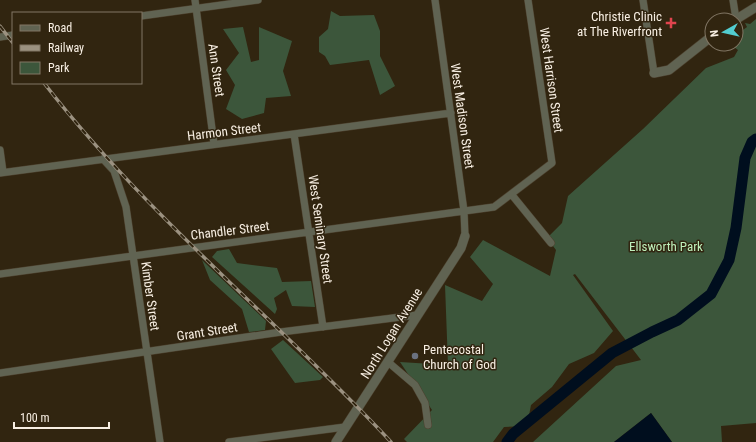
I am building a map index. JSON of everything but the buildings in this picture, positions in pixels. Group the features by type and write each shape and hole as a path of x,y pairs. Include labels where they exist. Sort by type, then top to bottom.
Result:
{"street":[{"name":"Ann Street","path":"195,0 214,144"},
{"path":"142,16 258,0"},
{"name":"West Madison Street","path":"435,0 464,211 465,236"},
{"name":"West Harrison Street","path":"512,195 552,163 528,0"},
{"path":"643,0 654,73 669,70 704,42"},
{"path":"734,0 735,12"},
{"path":"744,15 756,7"},
{"path":"0,36 12,35"},
{"name":"Harmon Street","path":"2,173 451,114"},
{"name":"West Seminary Street","path":"294,134 323,328"},
{"path":"0,150 2,173"},
{"name":"Kimber Street","path":"103,159 114,171 126,207 160,442"},
{"path":"464,211 494,207 512,195 551,243"},
{"name":"Chandler Street","path":"0,274 464,211"},
{"name":"North Logan Avenue","path":"336,442 461,248 465,236"},
{"name":"Grant Street","path":"0,373 146,353 281,332 323,328 417,315"},
{"path":"388,362 415,385 425,403 428,426"},
{"path":"229,442 345,427"}],"green space":[{"path":"331,11 340,16 374,15 380,31 380,56 395,86 380,95 369,60 330,65 325,56 319,52 319,37 328,29"},
{"name":"Ellsworth Park","path":"756,19 756,423 721,426 722,442 672,442 651,413 614,442 533,442 616,366 641,360 575,274 573,275 613,331 594,353 569,364 552,387 531,405 527,426 504,427 493,442 407,442 404,439 432,410 400,362 448,365 445,285 482,301 493,284 470,257 483,240 550,276 556,250 547,238 562,223 568,196 643,129 706,68 734,57 737,52 744,52 744,29 747,27 745,23 750,24"},
{"path":"243,27 251,62 259,60 259,27 292,41 283,71 291,96 266,98 264,113 242,119 226,109 235,85 226,70 239,53 223,29"},
{"path":"229,249 237,263 277,268 282,282 311,281 315,307 292,306 286,290 274,298 277,309 275,314 212,257 217,251"},
{"path":"202,260 266,321 265,330 249,332 242,309 210,280"},
{"path":"283,340 323,377 320,380 295,383 271,349"}],"water":[{"path":"651,413 672,442 614,442"}],"waterway":[{"path":"507,442 513,434 612,353 678,320 711,294 729,260 736,228 745,158 752,142 756,139"}],"railway":[{"path":"0,26 12,42"},
{"path":"45,84 125,178 348,397 391,442"}],"place":[{"name":"Christie Clinic at The Riverfront","path":"671,23"},
{"name":"Pentecostal Church of God","path":"415,356"}]}
